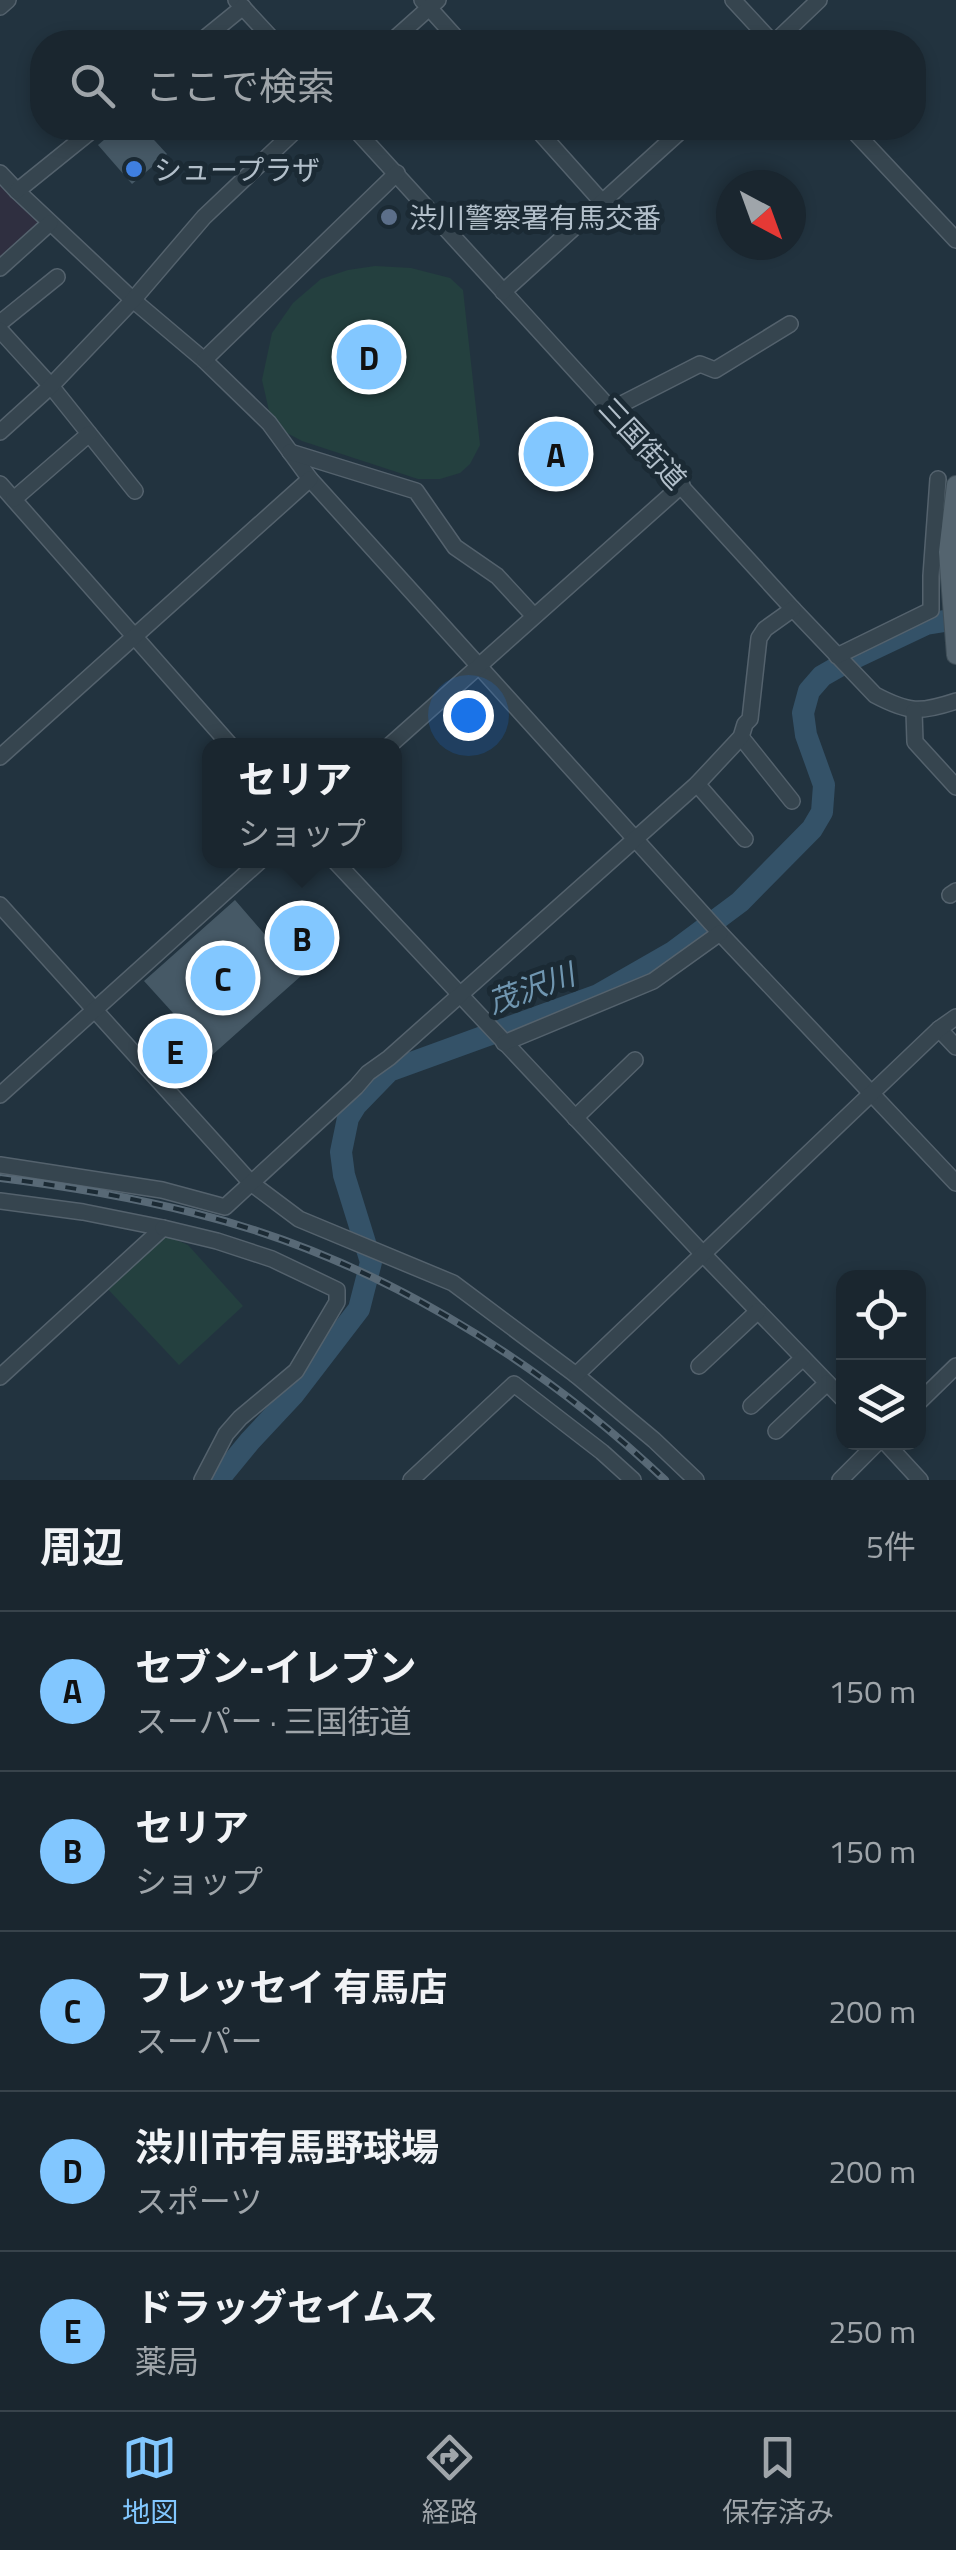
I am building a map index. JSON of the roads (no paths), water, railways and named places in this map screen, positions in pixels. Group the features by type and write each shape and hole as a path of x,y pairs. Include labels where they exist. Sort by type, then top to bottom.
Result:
{"main road":[{"path":"947,482 956,656"}],"street":[{"path":"0,7 8,0"},
{"path":"733,0 762,30"},
{"path":"786,30 820,0"},
{"path":"403,30 430,3 451,30"},
{"path":"213,30 240,4 265,30"},
{"path":"17,192 81,140"},
{"path":"0,432 133,300 204,217 285,140"},
{"name":"三国街道","path":"365,140 850,670 875,695 914,711"},
{"path":"547,140 603,203"},
{"path":"503,292 671,140"},
{"path":"862,140 956,240"},
{"path":"0,173 269,423 310,479 719,932 956,1182"},
{"path":"204,360 397,173"},
{"path":"0,268 50,222"},
{"path":"56,277 0,327 135,491"},
{"path":"612,409 700,364 715,370 790,324"},
{"path":"14,500 89,434"},
{"path":"290,452 416,491 455,547 497,576 534,616"},
{"path":"0,757 310,479"},
{"path":"837,656 931,610 930,576 947,482"},
{"path":"0,484 224,738"},
{"path":"398,738 682,485"},
{"path":"0,1165 162,1190 225,1207 368,1073 460,996 696,784 741,737 752,711 759,638 764,629 793,610"},
{"path":"956,701 914,711 915,742 956,788"},
{"path":"741,737 792,801"},
{"path":"696,784 745,839"},
{"path":"0,1094 252,868"},
{"path":"341,868 836,1392"},
{"path":"0,905 251,1183 299,1219 453,1283 576,1375 696,1480"},
{"path":"504,1043 652,981 719,932"},
{"path":"576,1375 956,1017"},
{"path":"939,1029 956,1047"},
{"path":"575,1118 635,1060"},
{"path":"0,1201 83,1212 217,1241 272,1259 337,1290 338,1302 296,1372 226,1434 202,1480"},
{"path":"0,1377 163,1228"},
{"path":"699,1366 758,1311"},
{"path":"751,1406 804,1358"},
{"path":"926,1395 956,1366"},
{"path":"776,1431 827,1383"},
{"path":"411,1480 514,1384 633,1480"},
{"path":"840,1480 873,1450"},
{"path":"890,1450 920,1480"}],"waterway":[{"name":"茂沢川","path":"218,1480 293,1395 359,1309 371,1262 344,1175 341,1152 348,1118 356,1105 389,1071 598,995 673,952 740,902 812,829 822,812 824,785 806,735 803,713 809,691 822,676 850,660 926,624 956,619"}],"railway":[{"path":"0,1178 97,1192 194,1213 323,1255 386,1284 505,1352 561,1392 665,1480"}],"place":[{"name":"シュープラザ","path":"134,169"},
{"name":"渋川警察署有馬交番","path":"389,217"},
{"name":"渋川市有馬野球場","path":"369,357"},
{"name":"セブン-イレブン","path":"556,454"},
{"name":"セリア","path":"302,938"},
{"name":"フレッセイ 有馬店","path":"223,978"},
{"name":"ドラッグセイムス","path":"175,1051"}]}
